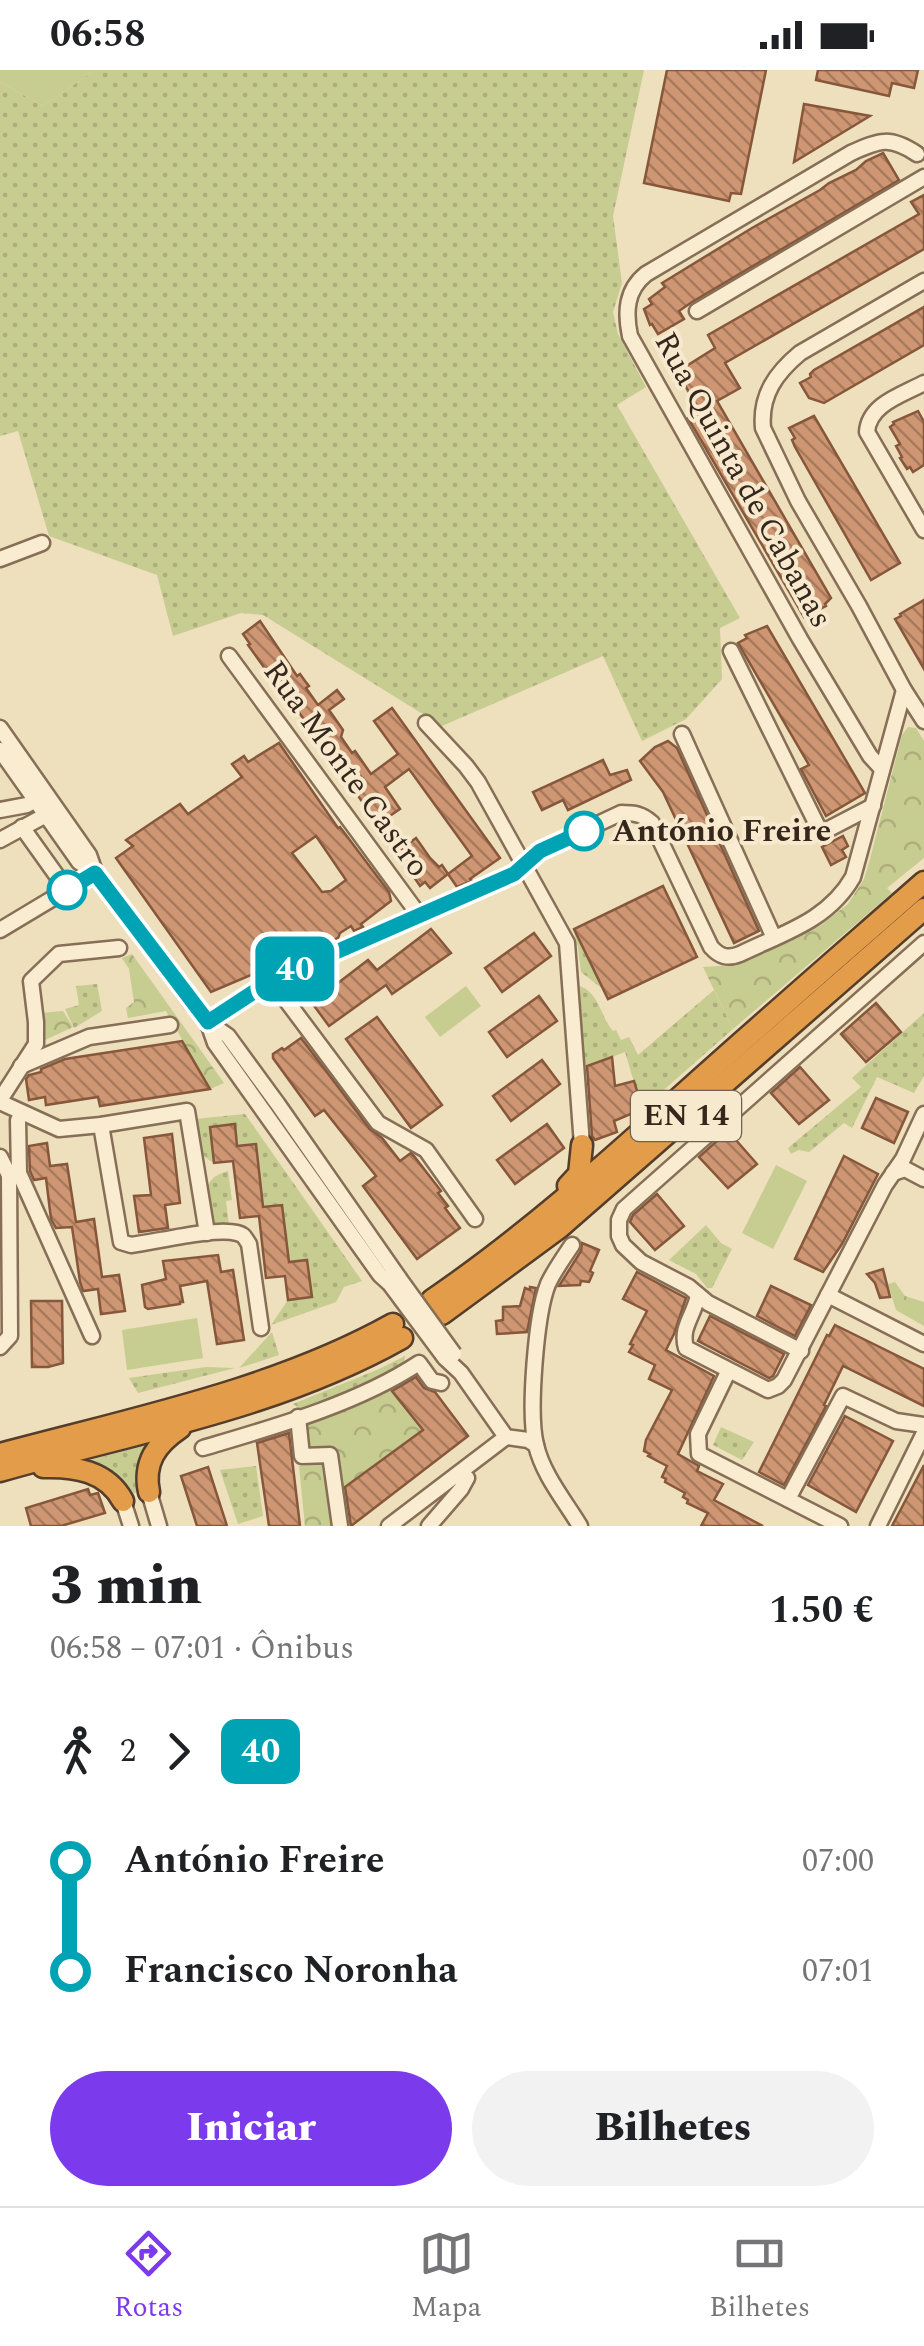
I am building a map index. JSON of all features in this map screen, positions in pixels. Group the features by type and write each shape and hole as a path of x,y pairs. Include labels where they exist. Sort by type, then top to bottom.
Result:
{"highway":[{"name":"EN 14","path":"924,882 627,1146 476,1270 437,1307 559,1228 924,909"},
{"path":"582,1145 594,1157 627,1146"},
{"path":"530,1228 544,1207 580,1174 582,1145"},
{"path":"2,1465 130,1419 276,1376 398,1331 348,1367 179,1428 158,1446 147,1470 149,1492"},
{"path":"2,1465 214,1414"},
{"path":"2,1465 85,1470 110,1483 123,1502"}],"street":[{"name":"Rua Quinta de Cabanas","path":"882,769 870,756 800,640 630,336 626,316 634,284 646,274 851,153 875,142 898,141 922,157"},
{"path":"697,310 924,177"},
{"path":"924,282 800,353 773,380 765,396 762,417 763,428 798,501 924,721"},
{"path":"924,383 878,408 869,418 868,432 924,530"},
{"path":"0,559 42,544"},
{"path":"731,651 821,833 873,806"},
{"name":"Rua Monte Castro","path":"229,656 419,914"},
{"path":"208,1022 272,980 514,874 540,851 621,814 635,813 652,823 711,948 718,955 730,958 774,938 820,916 843,894 852,877 904,690"},
{"path":"426,723 478,782 567,943 582,1145"},
{"path":"0,728 89,855 95,873"},
{"path":"682,734 774,938"},
{"path":"0,750 79,862 95,873 208,1022 215,1043 380,1275 394,1281 506,1437"},
{"path":"0,810 36,800"},
{"path":"0,840 46,815"},
{"path":"22,828 67,890"},
{"path":"0,930 95,873"},
{"path":"801,1351 642,1262 619,1236 619,1220 624,1210 924,943"},
{"path":"119,948 59,954 30,981 36,1044 0,1101 59,1128 187,1111 207,1234"},
{"path":"272,980 378,1122 426,1150 475,1219"},
{"path":"20,1066 89,1037 170,1025"},
{"path":"698,1295 682,1335 686,1348 768,1390 778,1386 801,1351 924,1114"},
{"path":"18,1120 19,1173 92,1336"},
{"path":"100,1125 121,1242 131,1246 207,1234 235,1232 244,1236 249,1244 261,1328"},
{"path":"0,1157 9,1176 5,1341"},
{"path":"892,1174 905,1169 924,1179"},
{"path":"572,1245 549,1283 540,1316 534,1373 536,1444 549,1476 580,1526"},
{"path":"828,1295 924,1344"},
{"path":"203,1448 298,1418 389,1383 418,1363 432,1381 441,1383"},
{"path":"728,1372 698,1434 699,1454 840,1526"},
{"path":"788,1499 844,1396 896,1421 924,1425"},
{"path":"298,1418 302,1456 330,1455 340,1526"},
{"path":"878,1526 924,1433"},
{"path":"389,1526 506,1437 536,1444"},
{"path":"430,1526 467,1478"},
{"path":"149,1492 159,1526"},
{"path":"123,1502 131,1526"}],"green space":[{"path":"0,70 92,72 43,106 0,82"},
{"path":"92,70 644,70 613,216 622,283 613,312 618,334 646,387 617,405 740,618 720,628 722,679 686,719 642,741 603,656 442,726 263,615 241,613 173,636 157,575 49,536 18,431 0,436 0,82 43,106"},
{"path":"908,727 916,728 924,741 924,858 887,888 892,893 733,1029 703,967 735,965 821,925 848,904 864,879 902,735"},
{"path":"574,929 604,990 581,972"},
{"path":"132,954 224,1083 210,1089 166,1011 128,1018 126,1008 134,1002 129,969 122,958"},
{"path":"97,984 102,1011 74,1028 65,1009 79,1005 76,986"},
{"path":"466,986 481,1006 440,1037 425,1017"},
{"path":"580,986 592,994 621,1040 629,1037 638,1055 714,990 733,1029 642,1109 625,1052 583,1068"},
{"path":"63,1011 73,1027 43,1041 41,1013"},
{"path":"924,1013 924,1076 914,1093 877,1077 852,1128 844,1123 809,1152 799,1150 791,1154 788,1148 861,1087 852,1078"},
{"path":"245,1114 362,1281 344,1287 336,1302 271,1325 288,1300 312,1297 307,1261 289,1262 263,1207 256,1144 237,1146 234,1124 210,1127 214,1163 198,1145 196,1133 195,1119"},
{"path":"776,1165 807,1181 773,1249 742,1233"},
{"path":"228,1171 232,1200 226,1201 229,1225 218,1226 211,1221 207,1190 213,1179"},
{"path":"706,1225 721,1243 732,1249 712,1288 707,1288 696,1274 669,1260"},
{"path":"895,1282 905,1296 924,1302 924,1326 896,1310 888,1284"},
{"path":"197,1318 203,1358 127,1370 122,1330"},
{"path":"272,1332 279,1355 239,1368"},
{"path":"405,1356 404,1363 383,1380 303,1410 293,1404 379,1369"},
{"path":"206,1367 235,1368 138,1393 129,1378"},
{"path":"389,1387 423,1430 343,1488 351,1526 344,1526 335,1451 313,1450 305,1443 305,1422 310,1417 383,1394"},
{"path":"721,1427 754,1442 742,1460 713,1445"},
{"path":"146,1445 138,1468 138,1492 129,1495 91,1460"},
{"path":"328,1464 335,1526 305,1526 299,1466"},
{"path":"256,1466 263,1516 238,1524 220,1470"}],"building":[{"path":"667,70 766,70 741,194 731,193 729,201 644,183"},
{"path":"818,70 918,70 914,88 892,83 889,96 816,80"},
{"path":"804,104 870,116 794,162"},
{"path":"883,153 899,180 692,302 679,311 684,319 658,334 650,325 644,309 652,304 649,299 665,287 662,283"},
{"path":"924,195 924,249 725,363 740,388 717,401 831,598 826,606 804,617 688,418 700,411 677,372 715,348 708,335 919,214 911,202"},
{"path":"924,307 924,345 824,403 809,398 800,383 811,377 814,370"},
{"path":"918,411 924,422 924,465 913,472 900,458 896,446 900,444 890,427"},
{"path":"814,416 900,563 871,580 792,440 795,438 789,428"},
{"path":"924,600 924,669 895,619"},
{"path":"260,621 297,676 300,674 309,686 306,688 318,705 337,690 344,699 329,710 343,730 341,737 371,774 398,754 374,721 392,708 500,858 472,881 457,887 448,874 472,856 409,769 385,787 400,809 378,824 248,645 243,634"},
{"path":"767,626 865,793 826,816 801,769 809,765 738,643 747,638 745,635"},
{"path":"668,741 677,748 759,931 734,943 663,792 640,761"},
{"path":"279,743 338,828 389,892 391,901 361,924 363,927 354,931 351,926 338,938 211,992 116,858 133,846 126,840 180,804 188,814 242,777 232,764 244,756 248,762","holes":["316,836 346,880 331,891 322,892 292,853"]},
{"path":"603,760 610,775 627,770 631,780 568,810 563,800 542,810 533,792"},
{"path":"843,836 848,846 842,850 846,857 831,865 822,847"},
{"path":"416,838 448,874 430,888 425,882 420,886 397,852"},
{"path":"663,886 697,957 608,999 574,929"},
{"path":"431,929 451,953 392,994 386,985 329,1026 312,1003 368,960 377,970"},
{"path":"534,933 551,956 502,992 485,968"},
{"path":"539,996 557,1021 507,1057 489,1032"},
{"path":"876,1003 901,1032 866,1062 841,1034"},
{"path":"377,1017 442,1105 411,1128 346,1039"},
{"path":"301,1038 370,1129 400,1161 411,1153 441,1191 438,1193 448,1206 445,1208 460,1228 417,1259 363,1186 376,1176 324,1110 315,1116 273,1058 273,1054"},
{"path":"182,1041 210,1089 100,1106 98,1097 46,1105 45,1097 29,1100 29,1075 65,1059"},
{"path":"612,1057 615,1086 634,1081 641,1104 632,1107 633,1113 614,1121 617,1132 595,1140 587,1066"},
{"path":"542,1060 560,1084 511,1121 493,1096"},
{"path":"800,1067 829,1100 799,1124 771,1093"},
{"path":"876,1098 908,1112 894,1143 862,1128"},
{"path":"235,1124 237,1146 256,1144 263,1207 282,1205 289,1262 307,1260 312,1297 288,1300 285,1276 266,1278 259,1216 240,1218 233,1161 214,1163 210,1127"},
{"path":"547,1124 564,1148 515,1184 497,1160"},
{"path":"728,1131 757,1164 728,1188 699,1157"},
{"path":"172,1134 180,1203 165,1205 168,1228 139,1232 134,1196 151,1195 144,1138"},
{"path":"47,1143 50,1166 67,1164 76,1222 94,1219 102,1277 119,1275 125,1311 101,1314 98,1289 83,1291 72,1227 56,1228 51,1219 46,1178 34,1180 30,1171 29,1146"},
{"path":"844,1156 878,1174 823,1272 795,1259"},
{"path":"657,1194 684,1226 655,1250 630,1222"},
{"path":"582,1243 599,1250 589,1282 559,1286 581,1251"},
{"path":"218,1255 221,1272 233,1270 244,1340 217,1344 207,1281 180,1286 180,1304 145,1307 142,1285 166,1279 163,1261"},
{"path":"883,1269 890,1297 880,1298 867,1274"},
{"path":"637,1272 686,1298 666,1350 714,1376 678,1454 699,1466 697,1471 723,1484 714,1500 763,1526 701,1526 708,1513 687,1503 685,1493 665,1482 662,1477 667,1466 644,1451 672,1390 649,1379 655,1365 629,1352 647,1311 623,1299"},
{"path":"771,1286 811,1305 795,1336 757,1316"},
{"path":"525,1288 536,1288 527,1332 497,1334 496,1321 503,1320 503,1307 520,1306"},
{"path":"31,1301 62,1301 63,1363 32,1367"},
{"path":"710,1316 784,1354 773,1376 769,1378 698,1341"},
{"path":"835,1325 924,1369 924,1406 843,1366 784,1485 759,1472"},
{"path":"416,1377 424,1388 435,1392 468,1436 351,1526 345,1487 423,1430 392,1391"},
{"path":"845,1416 893,1441 856,1512 808,1485"},
{"path":"289,1433 300,1526 269,1526 257,1443"},
{"path":"924,1465 924,1526 892,1526 902,1507"},
{"path":"208,1467 227,1526 197,1526 181,1476"},
{"path":"88,1489 90,1495 98,1493 105,1513 61,1526 31,1526 26,1508"}],"bus line":[{"name":"40","path":"67,890 95,873 208,1022 272,980 514,874 540,851 584,831"}],"place":[{"name":"António Freire","path":"584,831"}]}
